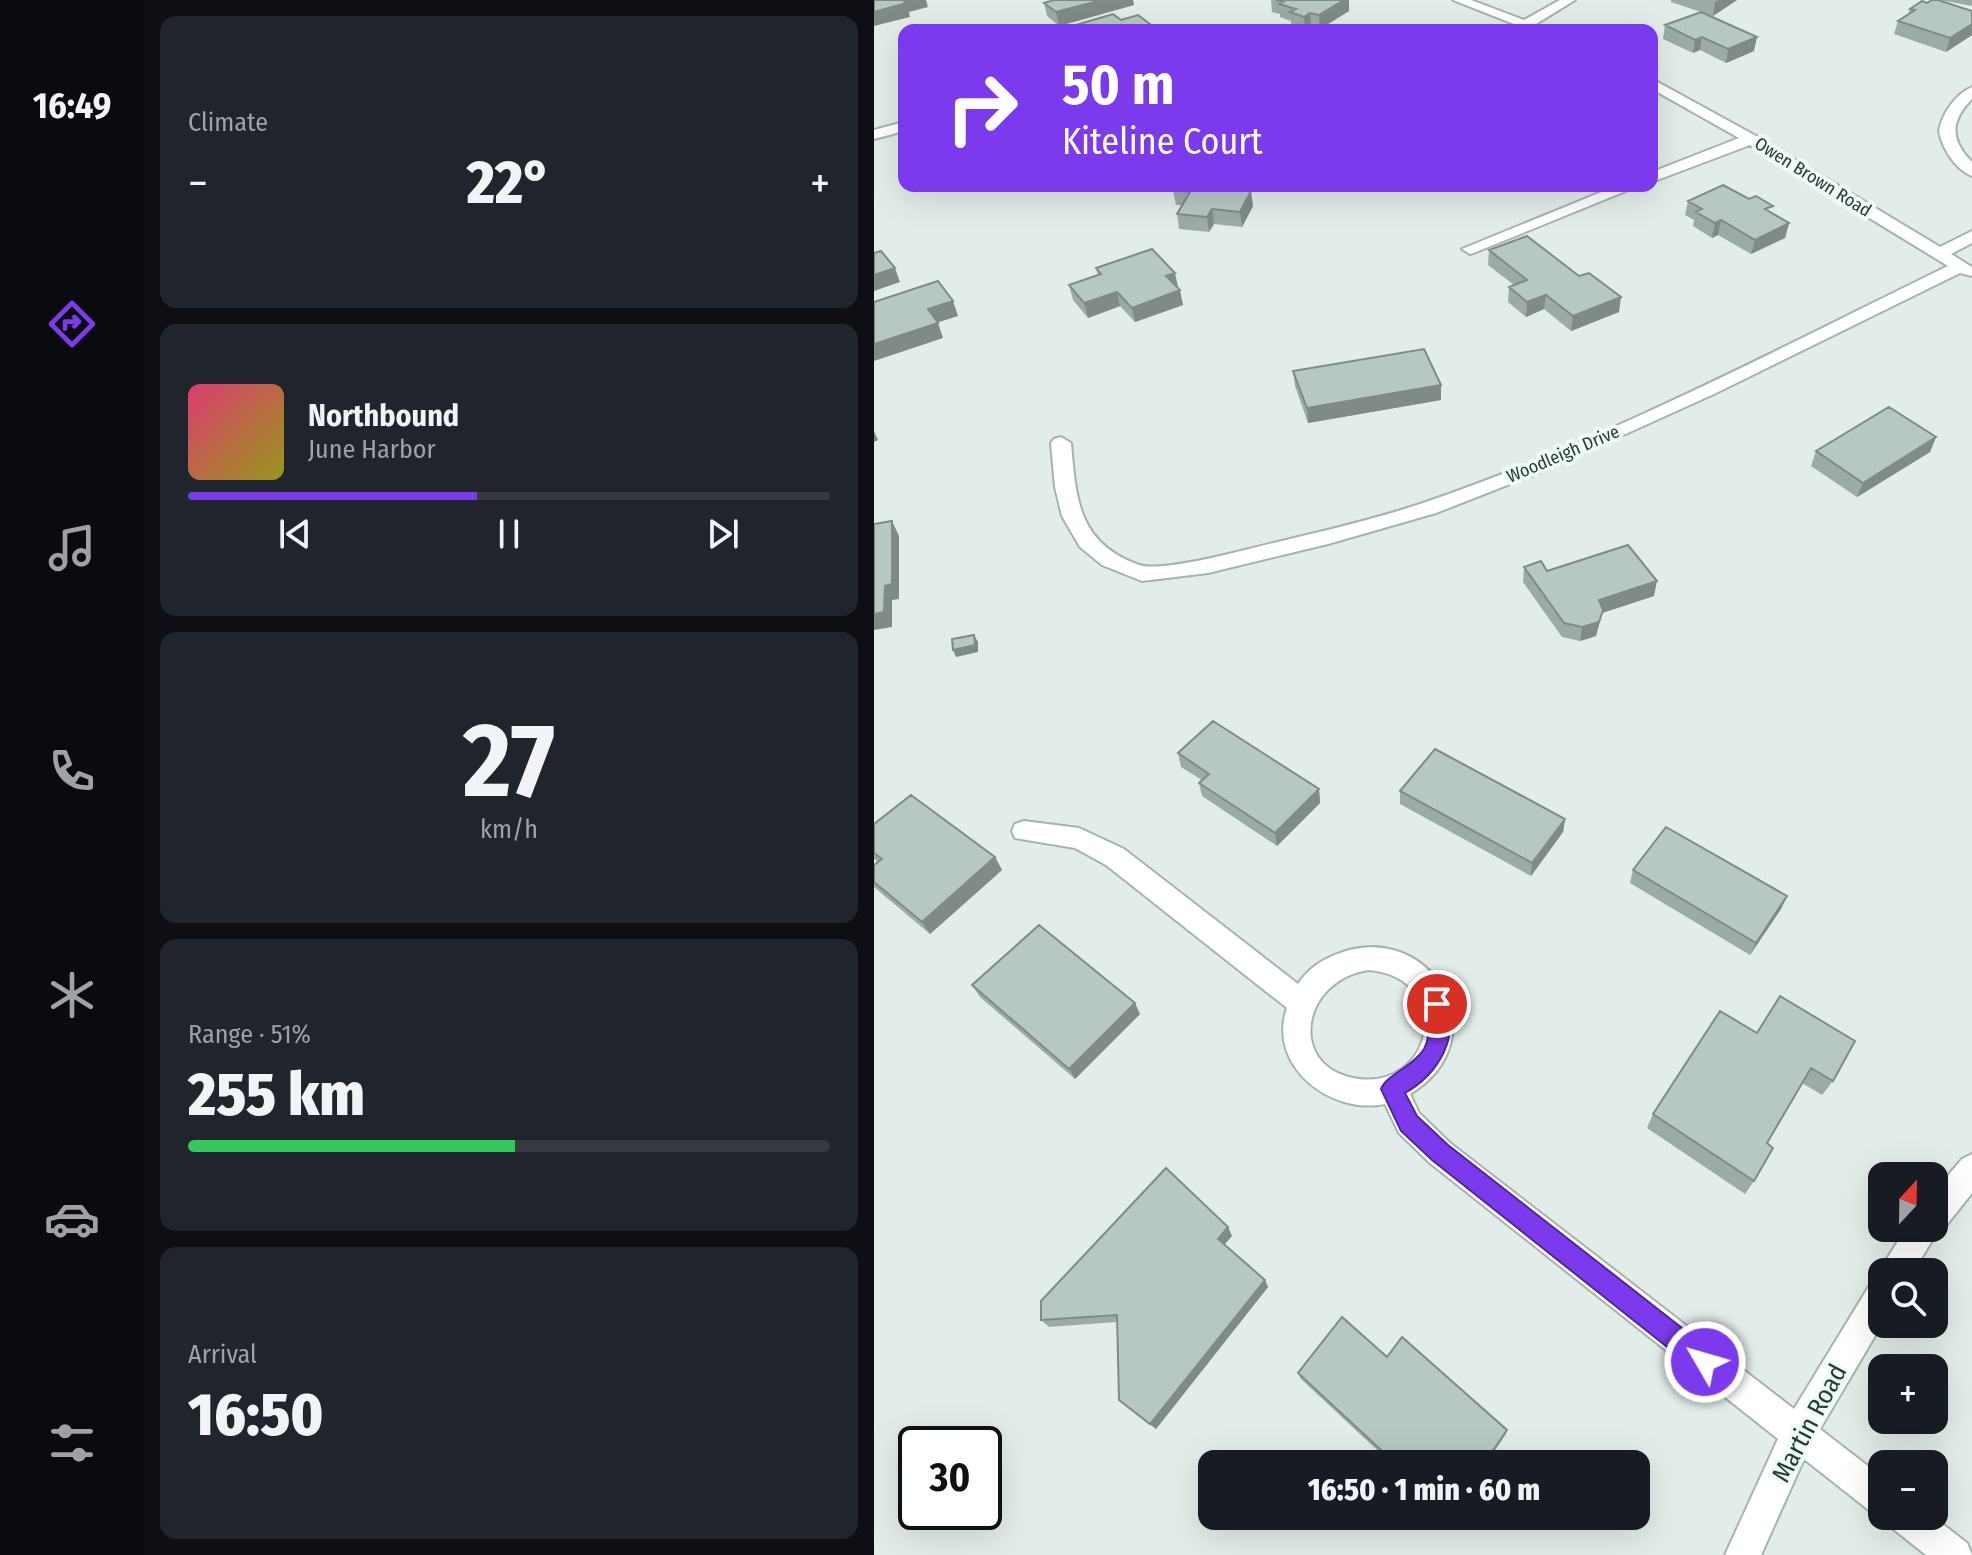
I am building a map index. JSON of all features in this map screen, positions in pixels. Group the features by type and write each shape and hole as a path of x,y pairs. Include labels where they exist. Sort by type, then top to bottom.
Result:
{"street":[{"path":"1459,0 1526,24 1569,0"},
{"name":"Owen Brown Road","path":"1658,86 1751,139 1966,270"},
{"path":"1972,91 1948,115 1944,126 1946,138 1954,152 1972,171"},
{"path":"874,135 898,128"},
{"path":"1658,175 1751,139"},
{"path":"1470,249 1615,192"},
{"path":"1939,254 1972,236"},
{"name":"Woodleigh Drive","path":"1061,443 1065,487 1072,516 1087,542 1109,560 1142,574 1208,566 1328,537 1429,508 1539,465 1966,270"},
{"path":"1024,831 1079,838 1115,857 1300,1002"},
{"path":"1379,959 1402,965 1424,982 1437,1004 1440,1034 1433,1054 1415,1075 1392,1089 1367,1093 1339,1088 1315,1072 1303,1056 1295,1030 1300,1002 1312,983 1331,969 1351,961 1379,959"},
{"path":"1392,1089 1409,1123 1440,1153 1868,1488"},
{"path":"1948,1199 1972,1169"},
{"name":"Martin Road","path":"1743,1555 1797,1435 1868,1317"},
{"path":"1922,1530 1955,1555"}],"building":[{"path":"874,0 903,0 906,3 874,12"},
{"path":"1054,0 1102,0 1056,12 1044,3"},
{"path":"1276,0 1344,0 1319,15 1310,13 1304,17 1290,12 1296,9 1279,4 1283,2"},
{"path":"1932,0 1972,11 1972,24 1950,38 1898,21 1915,10 1910,9 1922,1 1927,3"},
{"path":"1701,12 1757,37 1728,49 1702,37 1695,40 1665,25"},
{"path":"1113,14 1121,20 1138,15 1150,24 1079,24"},
{"path":"1723,185 1749,199 1756,196 1773,206 1765,209 1789,223 1755,240 1721,220 1715,223 1696,212 1702,209 1688,201"},
{"path":"1190,192 1250,192 1240,212 1212,209 1207,217 1177,214"},
{"path":"1527,236 1579,276 1589,273 1621,297 1573,316 1546,295 1527,302 1509,287 1527,280 1489,250"},
{"path":"1152,249 1175,273 1166,276 1180,290 1132,308 1117,292 1084,303 1069,285 1101,274 1096,268"},
{"path":"881,251 895,268 874,275 874,253"},
{"path":"938,281 953,301 928,309 938,323 874,344 874,302"},
{"path":"1424,349 1441,385 1307,408 1293,371"},
{"path":"1889,407 1936,437 1863,483 1816,451"},
{"path":"892,521 892,584 885,586 884,612 874,614 874,524"},
{"path":"1628,545 1657,581 1599,600 1603,610 1599,622 1582,627 1564,623 1524,567 1541,561 1547,571"},
{"path":"974,635 975,645 953,650 952,639"},
{"path":"1213,721 1319,789 1275,833 1199,783 1209,774 1178,753"},
{"path":"1435,749 1565,819 1532,863 1400,791"},
{"path":"911,795 995,857 922,922 874,882 874,865 882,859 874,853 874,824"},
{"path":"1666,827 1787,896 1756,943 1633,870"},
{"path":"1039,925 1135,1003 1069,1069 972,985"},
{"path":"1780,996 1855,1041 1833,1081 1811,1068 1767,1143 1773,1148 1754,1181 1653,1114 1720,1011 1757,1033"},
{"path":"1166,1168 1228,1227 1218,1239 1265,1280 1150,1424 1119,1400 1117,1315 1041,1320 1041,1301"},
{"path":"1342,1317 1387,1357 1402,1337 1507,1430 1493,1450 1381,1450 1298,1373"}],"route":[{"path":"1437,1004 1440,1034 1433,1054 1415,1075 1392,1089 1409,1123 1440,1153 1705,1362"}]}
